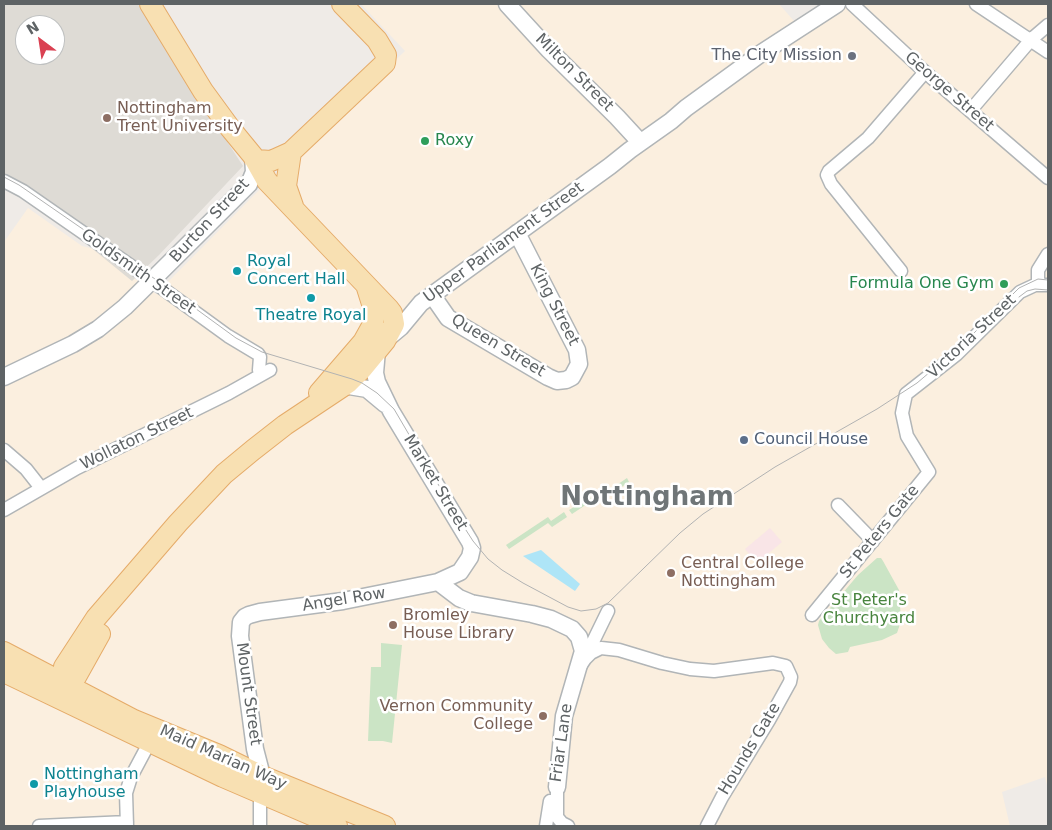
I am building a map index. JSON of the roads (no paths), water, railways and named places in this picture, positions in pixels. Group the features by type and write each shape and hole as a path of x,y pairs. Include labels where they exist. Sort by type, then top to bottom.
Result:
{"main road":[{"path":"150,4 204,91 230,128 258,159 267,181 392,313 394,324 381,345"},
{"path":"258,159 276,160 291,152 382,66 386,59 384,50 377,40 342,4"},
{"path":"291,152 286,184 296,212"},
{"path":"285,425 316,396 363,342 373,324 374,318 373,307 367,288"},
{"name":"Upper Parliament Street","path":"60,690 76,677 102,630 125,595 128,583 178,523 224,474 285,425 340,388 362,369 381,345"},
{"path":"4,652 60,690"},
{"path":"4,672 60,690"},
{"name":"Maid Marian Way","path":"60,690 149,744 191,761 223,777 261,784 385,826"},
{"name":"Maid Marian Way","path":"60,690 218,755 261,784 337,826"}],"street":[{"name":"Milton Street","path":"507,4 549,50 617,117 645,139"},
{"name":"Upper Parliament Street","path":"381,345 427,299 764,52 837,4"},
{"name":"George Street","path":"852,4 925,72 1046,175"},
{"path":"976,4 1048,52"},
{"path":"970,111 1029,42 1029,39 1048,25"},
{"path":"901,271 831,184 827,175 868,138 925,72"},
{"path":"258,159 286,184"},
{"name":"Burton Street","path":"4,377 74,344 98,329 125,307 249,184 258,159"},
{"name":"Goldsmith Street","path":"4,180 23,191 153,281 228,336 258,354 264,372"},
{"name":"King Street","path":"517,233 577,350 580,364 572,377"},
{"path":"1044,285 1038,279 1038,270 1048,254"},
{"name":"Victoria Street","path":"929,472 910,443 905,430 902,413 906,394 957,354 1020,292 1028,287 1044,285"},
{"path":"392,313 427,299"},
{"name":"Queen Street","path":"427,299 448,318 548,378 558,381 572,377"},
{"name":"Market Street","path":"381,345 375,373 377,382 391,411 470,550"},
{"name":"Wollaton Street","path":"4,510 41,488 264,372"},
{"name":"Market Street","path":"340,388 349,386 367,389 391,411"},
{"path":"4,450 26,469 41,488"},
{"name":"St Peters Gate","path":"812,615 929,472"},
{"path":"838,504 873,541"},
{"name":"Angel Row","path":"249,615 358,598 438,582 460,572 470,550"},
{"name":"Friar Lane","path":"438,582 460,598 471,603 532,614 562,624 576,633 583,651 564,716 557,788 550,799 547,826"},
{"path":"576,674 608,611"},
{"name":"Mount Street","path":"249,615 241,622 240,636 253,739 261,784 260,826"},
{"name":"Hounds Gate","path":"585,659 591,652 601,648 613,649 662,664 690,669 714,670 781,663 786,666 790,672 790,682 707,826"},
{"path":"39,826 127,824 126,792 131,777 149,744"},
{"path":"557,788 556,815 565,825"},
{"path":"547,826 554,822 565,825"}],"water":[{"path":"541,550 580,584 575,591 523,556"}],"tram line":[{"path":"4,177 19,185 155,279 236,338 262,352 352,379 377,393 394,409 455,513 473,541 488,559 523,583 568,607 581,611 596,609 608,603 680,533 703,514 775,467 877,409 917,383 963,344 1019,288 1038,279 1048,280"},
{"path":"1019,297 1027,291 1035,289 1048,290"}],"place":[{"name":"The City Mission","path":"852,56"},
{"name":"Nottingham Trent University","path":"107,118"},
{"name":"Roxy","path":"425,141"},
{"name":"Royal Concert Hall","path":"237,271"},
{"name":"Formula One Gym","path":"1004,284"},
{"name":"Theatre Royal","path":"311,298"},
{"name":"Council House","path":"744,440"},
{"name":"Central College Nottingham","path":"671,573"},
{"name":"Bromley House Library","path":"393,625"},
{"name":"Vernon Community College","path":"543,716"},
{"name":"Nottingham Playhouse","path":"34,784"}],"district":[{"name":"Nottingham","path":"647,498"}],"park label":[{"name":"St Peter's Churchyard","path":"869,610"}]}
